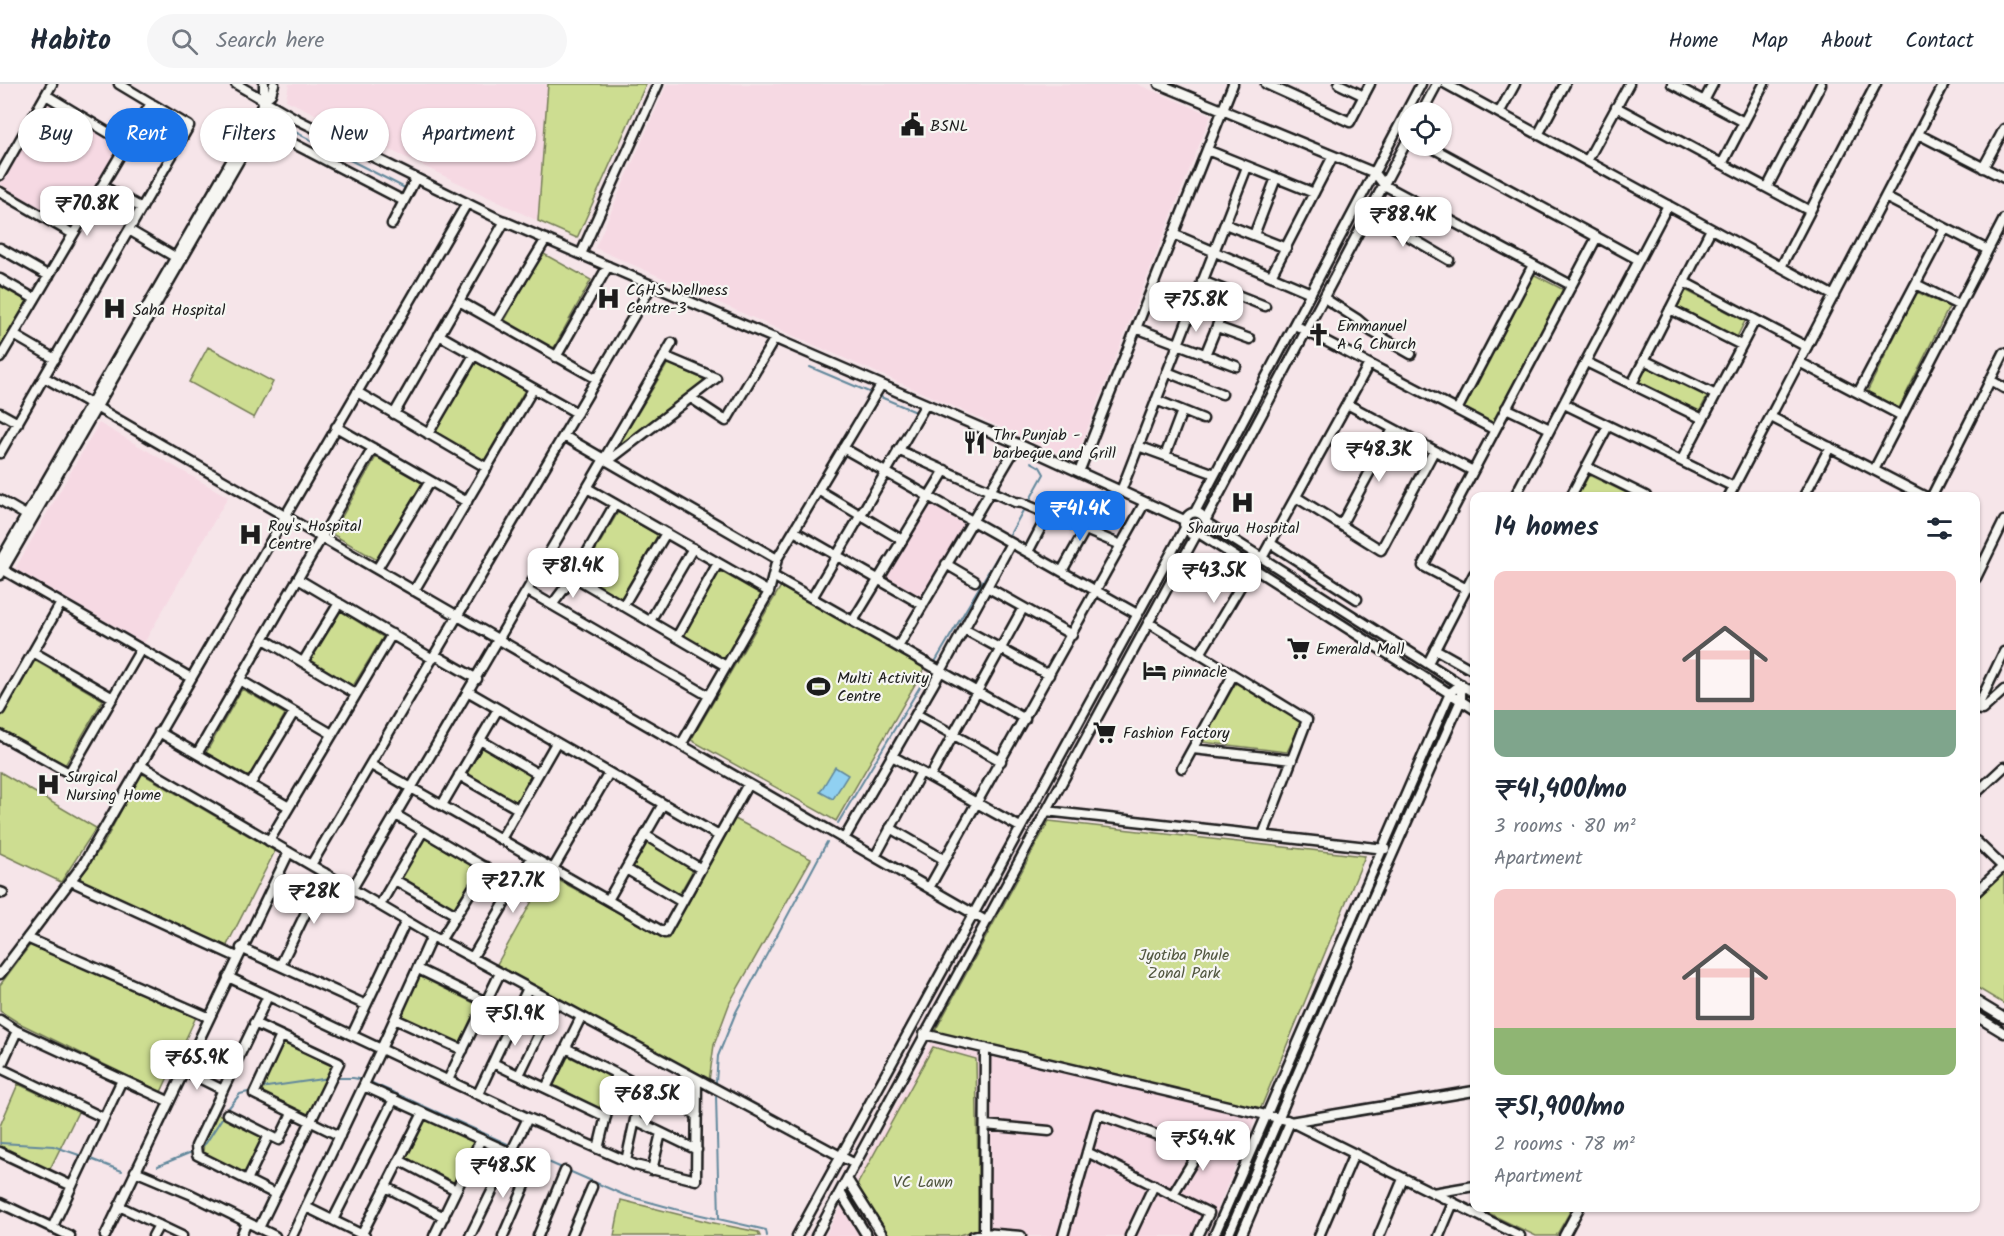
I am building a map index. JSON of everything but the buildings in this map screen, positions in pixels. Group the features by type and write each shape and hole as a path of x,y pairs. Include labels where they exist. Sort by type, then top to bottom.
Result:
{"street":[{"path":"0,175 52,84"},
{"path":"0,453 189,126 119,84"},
{"path":"236,84 298,120 505,221 775,338 877,391 926,404 1145,502 1185,524 1190,533 1198,534 1470,706"},
{"path":"191,678 1,568 178,259 264,117 264,84"},
{"path":"264,100 272,93 274,84"},
{"path":"581,254 658,84"},
{"path":"1158,84 1375,173 1384,184 1571,285"},
{"path":"1079,472 1233,84"},
{"path":"1266,84 1279,87 1350,122 1370,84"},
{"path":"1339,84 1364,96"},
{"path":"1195,512 1421,84"},
{"path":"1427,102 1437,84"},
{"path":"1446,84 1834,296"},
{"path":"1499,113 1515,84"},
{"path":"1538,135 1565,84"},
{"path":"1587,161 1629,84"},
{"path":"1672,84 1744,122"},
{"path":"1704,101 1713,84"},
{"path":"1722,164 1764,84"},
{"path":"1767,188 1821,84"},
{"path":"1781,267 1876,84"},
{"path":"1731,492 1943,84"},
{"path":"46,95 105,131"},
{"path":"148,108 151,103"},
{"path":"1616,107 1810,211"},
{"path":"1983,168 2004,129"},
{"path":"1918,135 2004,178"},
{"path":"297,145 404,201"},
{"path":"1207,150 1314,193"},
{"path":"1271,276 1333,156"},
{"path":"816,1236 1149,623 1198,534 1204,531 1206,521 1399,156"},
{"path":"1448,156 1639,260"},
{"path":"0,358 116,162"},
{"path":"1120,490 1247,166"},
{"path":"392,224 416,178"},
{"path":"1254,235 1276,178"},
{"path":"102,186 142,208"},
{"path":"0,192 74,234"},
{"path":"1885,197 1988,250"},
{"path":"0,974 84,863 467,203"},
{"path":"1517,492 1668,205"},
{"path":"1369,213 1449,260"},
{"path":"1874,470 2004,219"},
{"path":"394,414 505,221"},
{"path":"1225,224 1286,248"},
{"path":"1858,393 1945,228"},
{"path":"1632,384 1711,229"},
{"path":"129,230 178,259"},
{"path":"1173,234 1311,293"},
{"path":"1467,590 1423,566 1597,237"},
{"path":"496,322 546,239"},
{"path":"0,248 49,276"},
{"path":"1457,410 1533,265"},
{"path":"556,357 608,266"},
{"path":"0,279 35,299"},
{"path":"1202,281 1264,306"},
{"path":"1684,282 1807,347"},
{"path":"1916,284 1958,305"},
{"path":"311,865 652,285"},
{"path":"1205,355 1231,292"},
{"path":"1324,298 1357,318 1371,331 1411,354"},
{"path":"459,301 597,380"},
{"path":"1670,309 1741,345"},
{"path":"1681,461 1755,320"},
{"path":"1295,325 1495,430"},
{"path":"1217,327 1250,339"},
{"path":"1136,328 1236,366"},
{"path":"14,335 55,359"},
{"path":"439,335 578,413"},
{"path":"690,398 726,421 775,338"},
{"path":"352,889 587,488 606,460 672,343"},
{"path":"1934,492 2004,353"},
{"path":"428,434 474,355"},
{"path":"606,460 716,378 664,356"},
{"path":"1644,360 1716,395"},
{"path":"1586,362 1703,419"},
{"path":"1799,362 1902,416"},
{"path":"1262,558 1369,364"},
{"path":"1167,372 1222,394"},
{"path":"44,377 986,921"},
{"path":"1990,380 2004,388"},
{"path":"414,591 534,389"},
{"path":"681,745 769,592 777,559 877,391"},
{"path":"357,392 487,468"},
{"path":"1156,400 1203,419"},
{"path":"812,598 926,404"},
{"path":"1347,404 1473,471"},
{"path":"1564,404 1734,487"},
{"path":"1506,408 1550,429"},
{"path":"1165,456 1182,411"},
{"path":"0,413 18,423"},
{"path":"1771,417 1916,492"},
{"path":"1573,492 1608,426"},
{"path":"336,427 466,502"},
{"path":"1341,525 1393,429"},
{"path":"564,436 777,559"},
{"path":"898,647 1018,444"},
{"path":"1138,446 1215,474"},
{"path":"1806,492 1830,447"},
{"path":"197,754 373,448"},
{"path":"843,448 1137,614"},
{"path":"898,450 1015,502 1121,545"},
{"path":"1296,497 1381,550 1434,451"},
{"path":"1587,466 1638,492"},
{"path":"853,621 945,470"},
{"path":"376,569 430,481"},
{"path":"587,488 769,592"},
{"path":"818,490 902,540"},
{"path":"0,500 29,517"},
{"path":"929,888 1145,502"},
{"path":"552,606 573,577 615,504"},
{"path":"797,1236 1137,614 1189,514 1195,512 1203,515 1206,521 1262,558 1470,690"},
{"path":"1028,552 1048,514"},
{"path":"1980,570 2003,526"},
{"path":"1062,572 1085,530"},
{"path":"794,531 923,605"},
{"path":"623,606 666,533"},
{"path":"844,839 941,671 1011,543"},
{"path":"1270,543 1357,599"},
{"path":"650,621 693,548"},
{"path":"545,560 726,666"},
{"path":"677,637 718,563"},
{"path":"946,564 975,581"},
{"path":"1200,654 1251,567"},
{"path":"773,576 1025,719"},
{"path":"298,579 392,634 477,679"},
{"path":"1428,663 1470,583"},
{"path":"987,587 1072,635"},
{"path":"528,591 709,696"},
{"path":"0,710 61,603"},
{"path":"303,662 339,603"},
{"path":"930,777 1023,608"},
{"path":"1149,623 1307,720 1263,835"},
{"path":"964,629 1049,675"},
{"path":"269,841 392,634"},
{"path":"264,639 356,694"},
{"path":"0,735 69,773 141,649"},
{"path":"1435,649 1470,669"},
{"path":"33,652 112,698"},
{"path":"1980,702 2004,652"},
{"path":"1182,768 1233,675"},
{"path":"240,680 332,734"},
{"path":"1214,1236 1450,693 1461,684"},
{"path":"1228,1236 1461,700 1461,684"},
{"path":"1980,710 2004,690"},
{"path":"469,692 719,836"},
{"path":"442,805 498,709"},
{"path":"250,784 294,712"},
{"path":"916,714 1001,761"},
{"path":"159,732 289,807"},
{"path":"480,740 538,774"},
{"path":"501,839 556,742"},
{"path":"1193,749 1292,760"},
{"path":"892,756 1020,827"},
{"path":"140,765 436,938 855,1164"},
{"path":"371,765 665,933 748,784"},
{"path":"1980,789 2004,767"},
{"path":"874,857 921,772"},
{"path":"553,869 609,773"},
{"path":"459,775 518,809"},
{"path":"1412,778 1423,783"},
{"path":"608,900 663,804"},
{"path":"1046,811 1394,851"},
{"path":"396,815 515,885"},
{"path":"890,828 945,860"},
{"path":"380,905 423,831"},
{"path":"645,836 701,868"},
{"path":"1980,845 2004,866 1980,888"},
{"path":"105,1236 288,852"},
{"path":"472,958 532,857"},
{"path":"292,1236 418,969 436,938 456,915 486,867"},
{"path":"626,869 682,902"},
{"path":"280,966 325,873"},
{"path":"395,880 456,915"},
{"path":"71,881 239,953 280,966 366,1005"},
{"path":"352,1035 406,921"},
{"path":"27,938 208,1017"},
{"path":"418,969 514,1016"},
{"path":"448,1080 500,973"},
{"path":"228,977 598,1149 652,1170 696,1180 697,1080"},
{"path":"478,1094 528,988"},
{"path":"268,996 197,1150 275,1194"},
{"path":"519,1076 554,1002"},
{"path":"1980,1003 2004,1018"},
{"path":"917,1015 930,1024"},
{"path":"546,1088 581,1017"},
{"path":"1980,1018 2004,1033"},
{"path":"395,1019 463,1050"},
{"path":"0,1020 18,1031 168,1101"},
{"path":"254,1023 339,1063 259,1228"},
{"path":"18,1031 0,1068 104,1118"},
{"path":"924,1034 1279,1118 1453,1203 1501,1232 1520,1236"},
{"path":"281,1036 256,1090 292,1113 340,1136"},
{"path":"566,1048 697,1115"},
{"path":"984,1048 984,1233"},
{"path":"493,1063 606,1117"},
{"path":"183,1070 223,1090"},
{"path":"598,1149 616,1074"},
{"path":"52,1227 122,1080"},
{"path":"366,1082 423,1113 481,1139 513,1149"},
{"path":"626,1161 642,1087"},
{"path":"1290,1122 1470,1092"},
{"path":"333,1220 394,1099"},
{"path":"227,1114 279,1140 292,1113"},
{"path":"306,1207 364,1235 423,1113"},
{"path":"1064,1236 1098,1114 1157,1135 1196,1158"},
{"path":"470,1236 528,1118"},
{"path":"635,1120 697,1150"},
{"path":"1241,1236 1290,1122"},
{"path":"984,1125 1049,1131"},
{"path":"652,1170 661,1133"},
{"path":"247,1180 269,1135"},
{"path":"1173,1194 1209,1136"},
{"path":"434,1236 481,1139"},
{"path":"0,1152 72,1185"},
{"path":"1087,1152 1209,1213 1198,1236"},
{"path":"1319,1236 1354,1154"},
{"path":"503,1236 537,1158"},
{"path":"399,1160 456,1190"},
{"path":"135,1171 190,1194 275,1236"},
{"path":"538,1236 565,1171"},
{"path":"847,1179 883,1236"},
{"path":"1379,1236 1403,1179"},
{"path":"1130,1236 1154,1185"},
{"path":"386,1187 444,1217"},
{"path":"571,1236 592,1187"},
{"path":"1433,1193 1470,1187"},
{"path":"840,1192 867,1236"},
{"path":"0,1203 70,1236"},
{"path":"1439,1236 1453,1203"},
{"path":"119,1206 182,1236"},
{"path":"1564,1236 1577,1212"},
{"path":"241,1236 247,1222"},
{"path":"153,1236 159,1225"},
{"path":"973,1236 984,1233 1019,1236"}],"shaded area":[{"path":"289,84 548,84 538,221 415,162 536,162 536,108 401,108 401,155 389,149 389,108 309,108 309,111 286,100"},
{"path":"667,84 1137,84 1211,115 1075,460 595,248"},
{"path":"46,103 54,108 43,108"},
{"path":"93,131 105,138 105,162 109,162 70,227 0,186 18,152 18,162 93,162"},
{"path":"99,423 228,497 144,643 15,569"},
{"path":"928,503 964,524 920,599 883,578"},
{"path":"931,1043 1256,1117 1206,1236 825,1236"}],"green space":[{"path":"548,84 646,84 577,238 538,221"},
{"path":"542,253 591,280 553,349 504,322"},
{"path":"1533,274 1564,290 1493,424 1462,408"},
{"path":"0,286 27,301 0,347"},
{"path":"1685,290 1745,321 1737,337 1676,307"},
{"path":"1917,292 1949,307 1899,408 1867,392"},
{"path":"208,347 273,382 254,418 189,382"},
{"path":"476,362 525,390 484,461 434,432"},
{"path":"668,363 705,380 615,451"},
{"path":"1646,364 1708,395 1699,412 1637,382"},
{"path":"376,457 422,483 377,560 332,534"},
{"path":"1589,475 1625,492 1580,492"},
{"path":"618,512 658,535 620,600 580,577"},
{"path":"720,571 762,595 724,660 682,636"},
{"name":"Multi Activity Centre","path":"781,586 925,667 836,821 691,740"},
{"path":"339,610 383,637 353,686 309,659"},
{"path":"34,660 103,700 64,767 0,730 0,718"},
{"path":"1237,681 1302,721 1287,752 1202,742"},
{"path":"242,689 285,714 249,777 206,753"},
{"path":"482,745 533,775 516,804 464,775"},
{"path":"0,772 96,828 61,882 0,853"},
{"path":"141,773 275,851 226,947 78,880 104,843"},
{"path":"735,819 811,859 730,1002 714,1045 709,1081 496,966 547,874 668,939"},
{"name":"Jyotiba Phule Zonal Park","path":"1049,821 1365,856 1260,1110 934,1033"},
{"path":"423,837 479,870 455,910 399,877"},
{"path":"647,841 694,868 678,896 631,869"},
{"path":"2004,872 2004,1004 1980,989 1980,894"},
{"path":"30,945 196,1017 161,1092 19,1023 0,1011 0,985"},
{"path":"419,976 478,1005 459,1044 401,1016"},
{"path":"283,1042 333,1065 308,1115 260,1092"},
{"name":"VC Lawn","path":"933,1047 976,1059 979,1229 957,1236 889,1236 857,1185"},
{"path":"568,1056 612,1077 603,1111 554,1085"},
{"path":"18,1084 78,1112 49,1171 0,1149 0,1126"},
{"path":"216,1113 267,1137 248,1176 203,1154 204,1139"},
{"path":"424,1118 475,1142 455,1184 404,1160"},
{"path":"621,1200 758,1232 760,1236 614,1236"},
{"path":"1486,1212 1570,1212 1556,1236 1536,1236"}],"water":[{"path":"835,767 848,775 833,799 820,792"}],"waterway":[{"path":"297,133 405,188"},
{"path":"810,367 916,412"},
{"path":"1028,503 1044,474 1040,467 1031,462"},
{"path":"1009,536 1025,507"},
{"path":"935,662 1003,547"},
{"path":"838,823 927,675"},
{"path":"716,1082 718,1056 736,1012 827,842"},
{"path":"260,1088 329,1078"},
{"path":"334,1078 364,1080"},
{"path":"370,1082 512,1146"},
{"path":"227,1110 240,1094 252,1091"},
{"path":"716,1095 719,1219"},
{"path":"199,1149 206,1143 224,1115"},
{"path":"0,1143 53,1146 82,1156"},
{"path":"517,1148 534,1156"},
{"path":"158,1166 194,1151"},
{"path":"88,1158 122,1171"},
{"path":"539,1158 624,1195 766,1230 767,1236"}],"place":[{"name":"BSNL","path":"912,125"},
{"name":"CGHS Wellness Centre-3","path":"608,298"},
{"name":"Saha Hospital","path":"115,309"},
{"name":"Emmanuel A G Church","path":"1319,334"},
{"name":"Thr Punjab - barbeque and Grill","path":"975,443"},
{"name":"Shaurya Hospital","path":"1243,502"},
{"name":"Roy's Hospital Centre","path":"250,534"},
{"name":"Emerald Mall","path":"1298,648"},
{"name":"pinnacle","path":"1155,671"},
{"name":"Multi Activity Centre","path":"819,686"},
{"name":"Fashion Factory","path":"1105,732"},
{"name":"Surgical Nursing Home","path":"48,785"}]}
